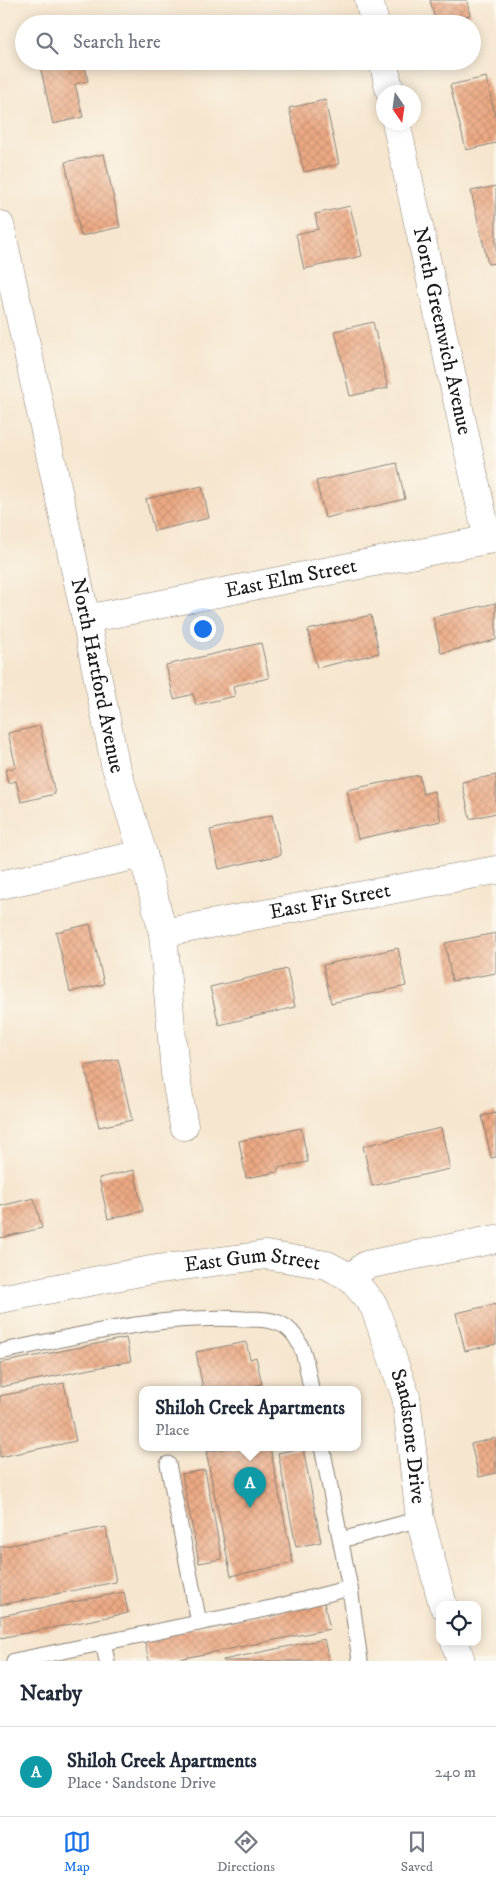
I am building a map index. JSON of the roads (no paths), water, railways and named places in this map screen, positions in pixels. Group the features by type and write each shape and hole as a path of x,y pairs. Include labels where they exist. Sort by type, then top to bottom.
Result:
{"street":[{"path":"369,0 373,15"},
{"path":"385,70 388,85"},
{"name":"North Greenwich Avenue","path":"398,130 492,539"},
{"name":"North Hartford Avenue","path":"0,225 61,512 86,619 115,764 144,854 163,933 170,1029 184,1126"},
{"name":"East Elm Street","path":"86,619 492,539"},
{"path":"0,885 144,854"},
{"name":"East Fir Street","path":"163,933 496,870"},
{"name":"East Gum Street","path":"0,1299 151,1270 266,1255 327,1265 351,1278 366,1265 496,1239"},
{"name":"Sandstone Drive","path":"351,1278 374,1306 406,1398 420,1519 442,1601"},
{"path":"456,1646 461,1661"}],"lane":[{"path":"0,1352 136,1324 220,1317 254,1319 272,1321 285,1327 298,1339 306,1362 310,1386"},
{"path":"323,1451 350,1588 360,1661"},
{"path":"168,1464 199,1622"},
{"path":"341,1540 420,1519"},
{"path":"14,1661 350,1588"},
{"path":"103,1642 107,1661"}],"place":[{"name":"Shiloh Creek Apartments","path":"250,1508"}]}
